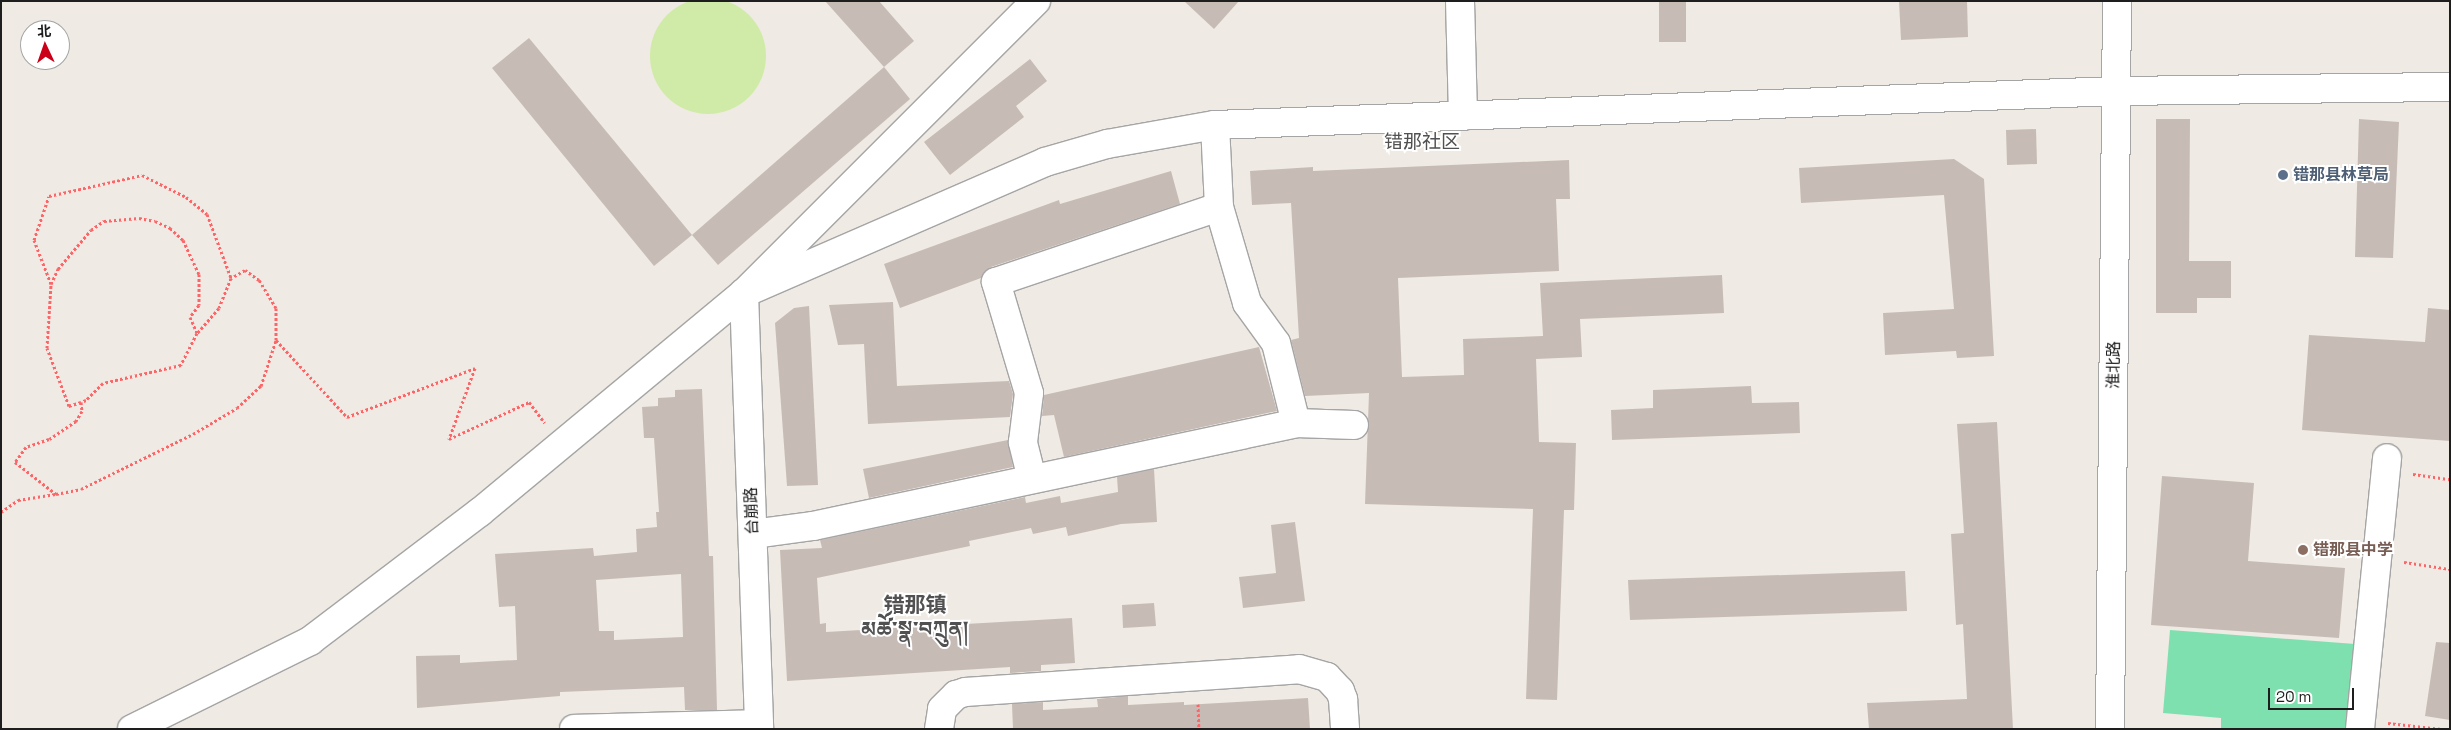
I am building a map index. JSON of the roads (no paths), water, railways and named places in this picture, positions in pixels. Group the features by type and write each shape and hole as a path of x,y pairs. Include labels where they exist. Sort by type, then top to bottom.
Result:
{"street":[{"path":"132,729 310,641 480,512 744,293 1036,1"},
{"path":"1460,1 1464,116"},
{"name":"淮北路","path":"2110,729 2117,1"},
{"path":"744,293 1045,162 1107,144 1215,125 2117,91 2450,87"},
{"path":"1215,125 1219,207 1247,303 1276,343 1296,423"},
{"path":"1032,479 1023,442 1029,393 996,282 1219,207"},
{"name":"台崩路","path":"744,293 759,727"},
{"path":"753,534 812,526 1296,423 1354,425"},
{"path":"2361,724 2376,558 2387,464"},
{"path":"939,729 942,709 956,696 965,692 1299,669 1327,677 1340,691 1343,699 1345,729"},
{"path":"574,729 759,727"}],"place":[{"name":"错那县林草局","path":"2283,175"},
{"name":"错那县中学","path":"2303,550"}],"district":[{"name":"错那社区","path":"1422,142"},
{"name":"错那镇 མཚོ་སྣ་བཀྲུན།","path":"915,617"}]}
